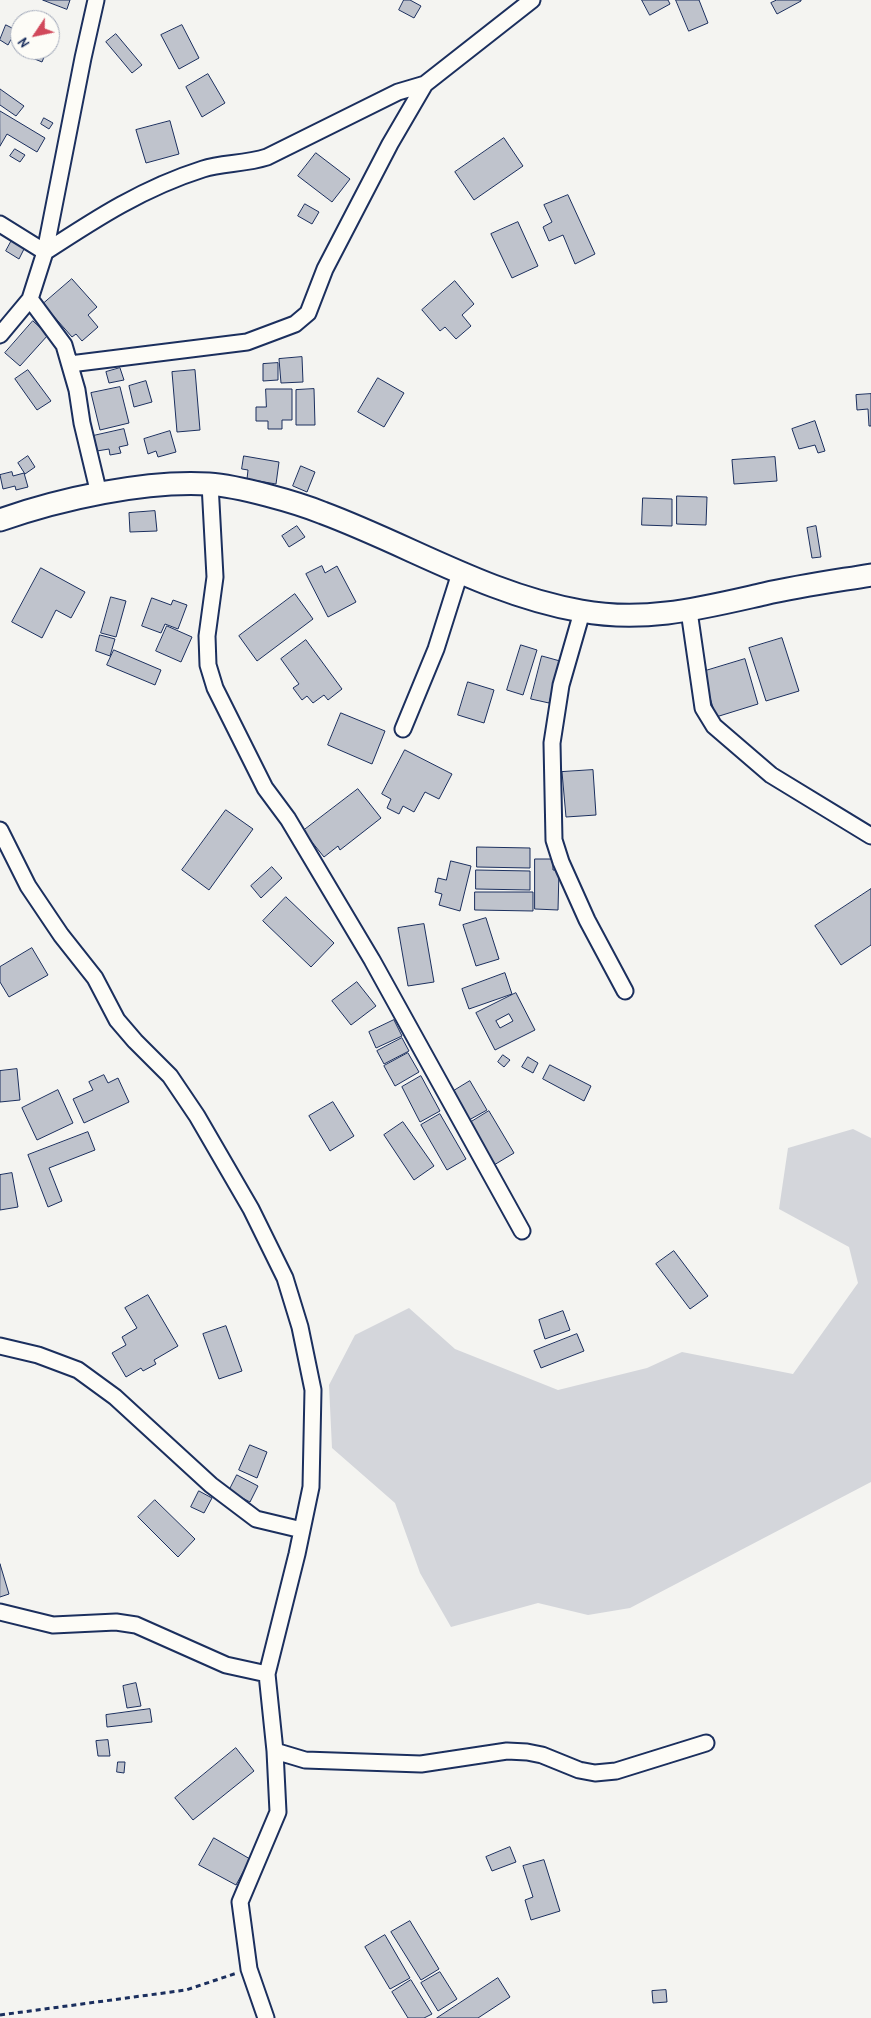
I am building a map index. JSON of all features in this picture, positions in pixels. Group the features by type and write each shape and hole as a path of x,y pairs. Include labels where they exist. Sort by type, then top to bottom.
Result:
{"main road":[{"path":"0,520 27,510 99,494 157,486 210,484 250,492 322,512 460,573 533,600 582,612 636,617 688,611 871,574"}],"street":[{"path":"0,335 30,299 45,252 82,58 96,0"},
{"path":"70,364 247,342 295,324 308,313 325,269 390,144 425,84 532,0"},
{"path":"45,252 116,206 171,180 206,168 247,163 267,157 398,92 425,84"},
{"path":"0,224 45,252"},
{"path":"30,299 64,345 99,494"},
{"path":"210,484 215,577 207,636 208,665 215,688 265,788 288,819 372,960 522,1231"},
{"path":"403,729 436,649 460,573"},
{"path":"688,611 703,708 714,726 771,775 871,836"},
{"path":"582,612 561,685 552,743 554,840 561,862 587,920 625,991"},
{"path":"0,830 28,886 60,935 95,978 117,1020 170,1076 197,1116 251,1210 285,1278 300,1327 313,1390 311,1487 267,1674 275,1751 278,1812 240,1902 250,1969 266,2018"},
{"path":"0,1346 38,1355 78,1370 115,1397 211,1485 256,1519 302,1530"},
{"path":"0,1612 53,1625 116,1622 136,1624 226,1665 267,1674"},
{"path":"275,1751 305,1760 421,1764 507,1751 542,1755 566,1766 595,1773 616,1771 706,1743"}],"path":[{"path":"0,2015 186,1990 250,1969"}],"shaded area":[{"path":"853,1129 871,1138 871,1482 630,1608 588,1615 538,1603 451,1627 420,1573 395,1503 332,1448 329,1385 355,1335 409,1308 455,1349 558,1390 647,1368 682,1352 793,1374 858,1283 849,1247 779,1209 788,1148"}],"building":[{"path":"43,0 70,0 67,9"},
{"path":"404,0 410,0 421,6 414,18 399,10"},
{"path":"642,0 668,0 670,4 650,15"},
{"path":"676,0 699,0 708,23 689,31"},
{"path":"777,0 801,1 777,14 771,3"},
{"path":"6,25 10,27 10,41 8,45 0,40"},
{"path":"182,25 199,58 179,69 161,35"},
{"path":"116,34 142,65 132,73 106,42"},
{"path":"208,74 225,103 202,117 186,87"},
{"path":"0,89 24,106 16,116 0,105"},
{"path":"0,111 45,138 37,152 7,134 0,146"},
{"path":"44,118 53,123 49,129 41,124"},
{"path":"170,121 179,154 146,163 136,130"},
{"path":"504,138 523,166 474,200 455,172"},
{"path":"15,149 25,155 20,162 10,156"},
{"path":"316,153 350,179 332,202 298,176"},
{"path":"568,195 595,254 575,264 563,235 549,241 543,227 552,222 544,205"},
{"path":"305,204 319,212 312,224 298,216"},
{"path":"518,222 538,266 512,278 491,234"},
{"path":"12,240 25,247 19,259 6,251"},
{"path":"72,279 97,307 88,315 98,327 82,341 76,334 72,337 43,304"},
{"path":"455,281 474,304 462,315 471,326 456,339 445,327 440,331 422,310"},
{"path":"33,321 48,335 20,366 5,353"},
{"path":"302,357 303,382 281,383 279,359"},
{"path":"278,363 278,380 263,381 263,364"},
{"path":"120,368 124,380 109,383 106,372"},
{"path":"28,370 51,401 37,410 15,379"},
{"path":"195,370 200,430 177,432 172,372"},
{"path":"378,378 404,393 384,427 358,412"},
{"path":"146,381 152,402 134,407 129,386"},
{"path":"120,387 129,423 100,430 91,393"},
{"path":"266,389 292,389 292,420 282,420 282,429 268,429 268,421 256,421 256,407 266,407"},
{"path":"314,389 315,425 296,425 296,390"},
{"path":"871,394 871,426 869,426 868,409 857,410 856,395"},
{"path":"815,421 825,451 818,453 815,445 799,449 792,429"},
{"path":"124,429 128,445 119,447 121,453 110,455 109,449 97,451 93,436"},
{"path":"170,431 176,452 158,457 156,451 148,454 144,439"},
{"path":"28,456 35,467 25,474 18,463"},
{"path":"244,456 279,462 276,484 247,479 248,470 242,469"},
{"path":"775,457 777,481 734,484 732,460"},
{"path":"301,466 315,472 307,492 293,486"},
{"path":"12,472 13,476 24,473 28,487 16,490 15,486 3,489 0,475"},
{"path":"677,496 707,497 706,525 677,524"},
{"path":"643,498 672,499 672,526 642,525"},
{"path":"155,511 157,531 130,532 129,513"},
{"path":"297,526 305,537 289,547 282,536"},
{"path":"816,526 821,557 812,558 807,528"},
{"path":"322,566 325,573 337,566 356,602 328,617 306,574"},
{"path":"41,568 85,592 71,618 56,610 42,638 12,622"},
{"path":"295,594 313,619 257,661 239,636"},
{"path":"111,597 126,601 116,637 101,633"},
{"path":"152,598 171,605 173,600 187,605 178,629 165,624 161,633 142,626"},
{"path":"167,626 192,637 181,662 156,651"},
{"path":"100,635 115,639 110,656 96,651"},
{"path":"782,638 799,691 766,701 749,648"},
{"path":"306,640 342,689 328,700 324,695 313,703 307,696 302,700 293,688 299,684 281,659"},
{"path":"521,645 537,650 523,695 507,690"},
{"path":"114,650 161,670 155,685 107,665"},
{"path":"542,656 560,661 549,703 531,699"},
{"path":"745,659 758,704 716,717 702,672"},
{"path":"468,682 494,690 484,723 458,715"},
{"path":"341,713 385,731 372,764 328,745"},
{"path":"405,750 452,774 439,799 425,792 414,812 403,806 399,814 387,808 391,799 382,794"},
{"path":"593,770 596,815 566,817 562,772"},
{"path":"358,789 381,818 340,850 338,846 324,857 303,831"},
{"path":"226,810 253,829 209,890 182,870"},
{"path":"477,847 530,848 530,868 477,867"},
{"path":"535,859 553,859 553,870 559,870 558,910 535,909"},
{"path":"451,861 471,866 460,911 439,905 442,894 435,892 438,878 446,880"},
{"path":"272,867 282,878 261,898 251,886"},
{"path":"476,870 530,871 530,890 476,889"},
{"path":"871,889 871,945 841,965 815,926"},
{"path":"475,892 533,892 533,911 475,910"},
{"path":"286,897 334,943 311,967 263,921"},
{"path":"486,918 499,959 476,966 463,925"},
{"path":"424,924 434,982 408,986 398,928"},
{"path":"32,948 48,975 9,997 0,982 0,967"},
{"path":"505,973 512,994 469,1009 462,989"},
{"path":"357,982 376,1006 351,1025 332,1001"},
{"path":"516,993 535,1030 495,1050 476,1013","holes":["509,1014 513,1021 500,1028 496,1021"]},
{"path":"394,1020 402,1036 376,1048 369,1032"},
{"path":"402,1038 409,1051 384,1064 377,1051"},
{"path":"408,1053 419,1072 395,1086 384,1066"},
{"path":"503,1055 510,1060 504,1067 498,1062"},
{"path":"528,1057 538,1063 533,1073 522,1067"},
{"path":"550,1065 591,1086 584,1101 543,1079"},
{"path":"17,1069 20,1100 0,1102 0,1071"},
{"path":"104,1075 108,1083 118,1078 129,1102 84,1123 73,1099 93,1090 89,1082"},
{"path":"421,1076 440,1111 420,1122 402,1087"},
{"path":"470,1081 487,1110 469,1120 452,1092"},
{"path":"58,1090 73,1123 37,1140 22,1108"},
{"path":"333,1102 354,1136 330,1151 309,1116"},
{"path":"489,1111 514,1153 494,1165 468,1124"},
{"path":"440,1114 466,1159 447,1170 421,1125"},
{"path":"403,1122 434,1166 414,1180 384,1135"},
{"path":"88,1132 95,1150 49,1168 62,1201 48,1207 28,1155"},
{"path":"12,1173 18,1207 0,1210 0,1175"},
{"path":"674,1251 708,1296 690,1309 656,1264"},
{"path":"148,1295 178,1346 154,1360 156,1364 143,1371 141,1368 126,1377 112,1353 126,1345 122,1337 137,1328 125,1308"},
{"path":"563,1311 570,1330 545,1339 539,1320"},
{"path":"226,1326 242,1371 219,1379 203,1334"},
{"path":"577,1334 584,1351 541,1368 534,1351"},
{"path":"250,1445 267,1452 257,1478 239,1470"},
{"path":"237,1475 258,1486 250,1502 229,1491"},
{"path":"199,1491 212,1498 204,1513 191,1507"},
{"path":"155,1500 195,1539 178,1557 138,1517"},
{"path":"0,1564 9,1594 0,1597"},
{"path":"136,1683 141,1706 127,1708 123,1686"},
{"path":"150,1709 152,1722 107,1727 106,1715"},
{"path":"108,1740 110,1756 98,1756 96,1741"},
{"path":"236,1748 254,1771 193,1820 175,1798"},
{"path":"118,1762 125,1762 124,1773 117,1772"},
{"path":"214,1838 250,1859 236,1885 199,1865"},
{"path":"510,1847 516,1862 492,1871 486,1857"},
{"path":"544,1860 560,1911 531,1920 525,1900 533,1897 523,1866"},
{"path":"410,1921 439,1969 421,1980 391,1932"},
{"path":"385,1935 410,1978 390,1989 365,1947"},
{"path":"440,1972 457,1999 438,2011 421,1983"},
{"path":"498,1978 510,1997 478,2018 437,2018"},
{"path":"411,1980 432,2014 424,2018 408,2018 392,1992"},
{"path":"666,1990 667,2002 653,2003 652,1991"}]}
